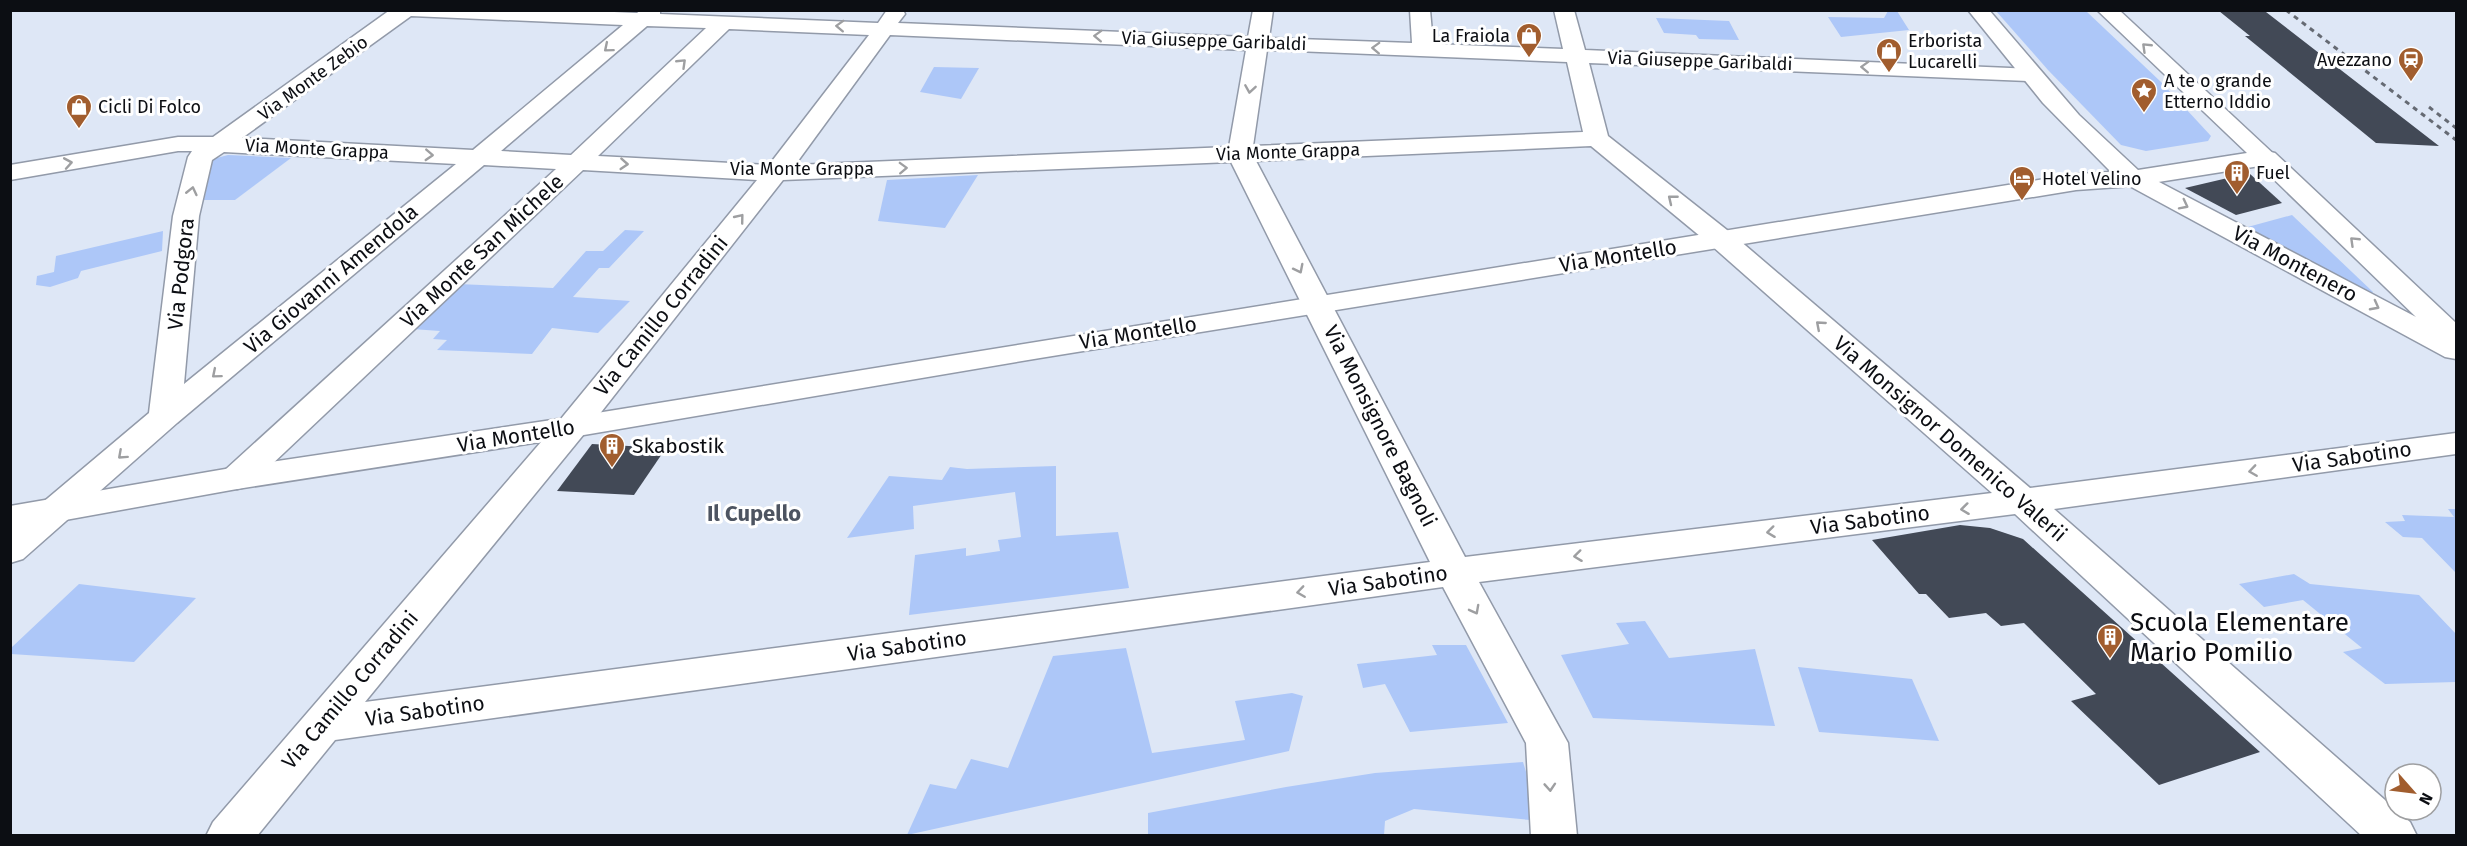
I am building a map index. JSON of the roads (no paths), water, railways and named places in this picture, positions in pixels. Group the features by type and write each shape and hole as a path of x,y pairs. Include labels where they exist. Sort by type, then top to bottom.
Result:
{"street":[{"name":"Via Giuseppe Garibaldi","path":"400,10 647,15 725,22 891,19 1257,43 2028,74"},
{"path":"1240,154 1263,10"},
{"path":"1420,10 1423,50"},
{"path":"1564,10 1597,139"},
{"name":"Via Montenero","path":"1978,10 2028,74 2112,161 2133,178 2457,350"},
{"name":"Via Montenero","path":"2107,10 2457,340"},
{"name":"Via Monte Zebio","path":"219,144 407,11"},
{"name":"Via Giovanni Amendola","path":"10,550 61,509 165,416 647,15"},
{"name":"Via Camillo Corradini","path":"229,836 572,427 776,173 891,19"},
{"name":"Via Monte San Michele","path":"237,478 579,161 725,22"},
{"name":"Via Monte Grappa","path":"10,173 178,144 579,161 776,173 1597,139"},
{"name":"Via Monsignor Domenico Valerii","path":"1597,139 1722,240 2023,501 2394,836"},
{"name":"Via Podgora","path":"165,416 186,216 200,157 219,144"},
{"name":"Via Monsignore Bagnoli","path":"1240,154 1454,572 1547,743 1554,836"},
{"name":"Via Montello","path":"10,518 237,478 572,427 2076,182 2133,178 2266,158"},
{"name":"Via Sabotino","path":"321,725 1454,572 2023,501 2457,443"}],"railway":[{"path":"2286,10 2456,140"},
{"path":"2429,107 2456,128"}],"place":[{"name":"La Fraiola","path":"1529,59"},
{"name":"Erborista Lucarelli","path":"1889,74"},
{"name":"Avezzano","path":"2411,83"},
{"name":"A te o grande Etterno Iddio","path":"2144,114"},
{"name":"Cicli Di Folco","path":"79,130"},
{"name":"Fuel","path":"2237,196"},
{"name":"Hotel Velino","path":"2022,202"},
{"name":"Skabostik","path":"612,469"},
{"name":"Scuola Elementare Mario Pomilio","path":"2110,660"}],"district":[{"name":"Il Cupello","path":"754,513"}]}
